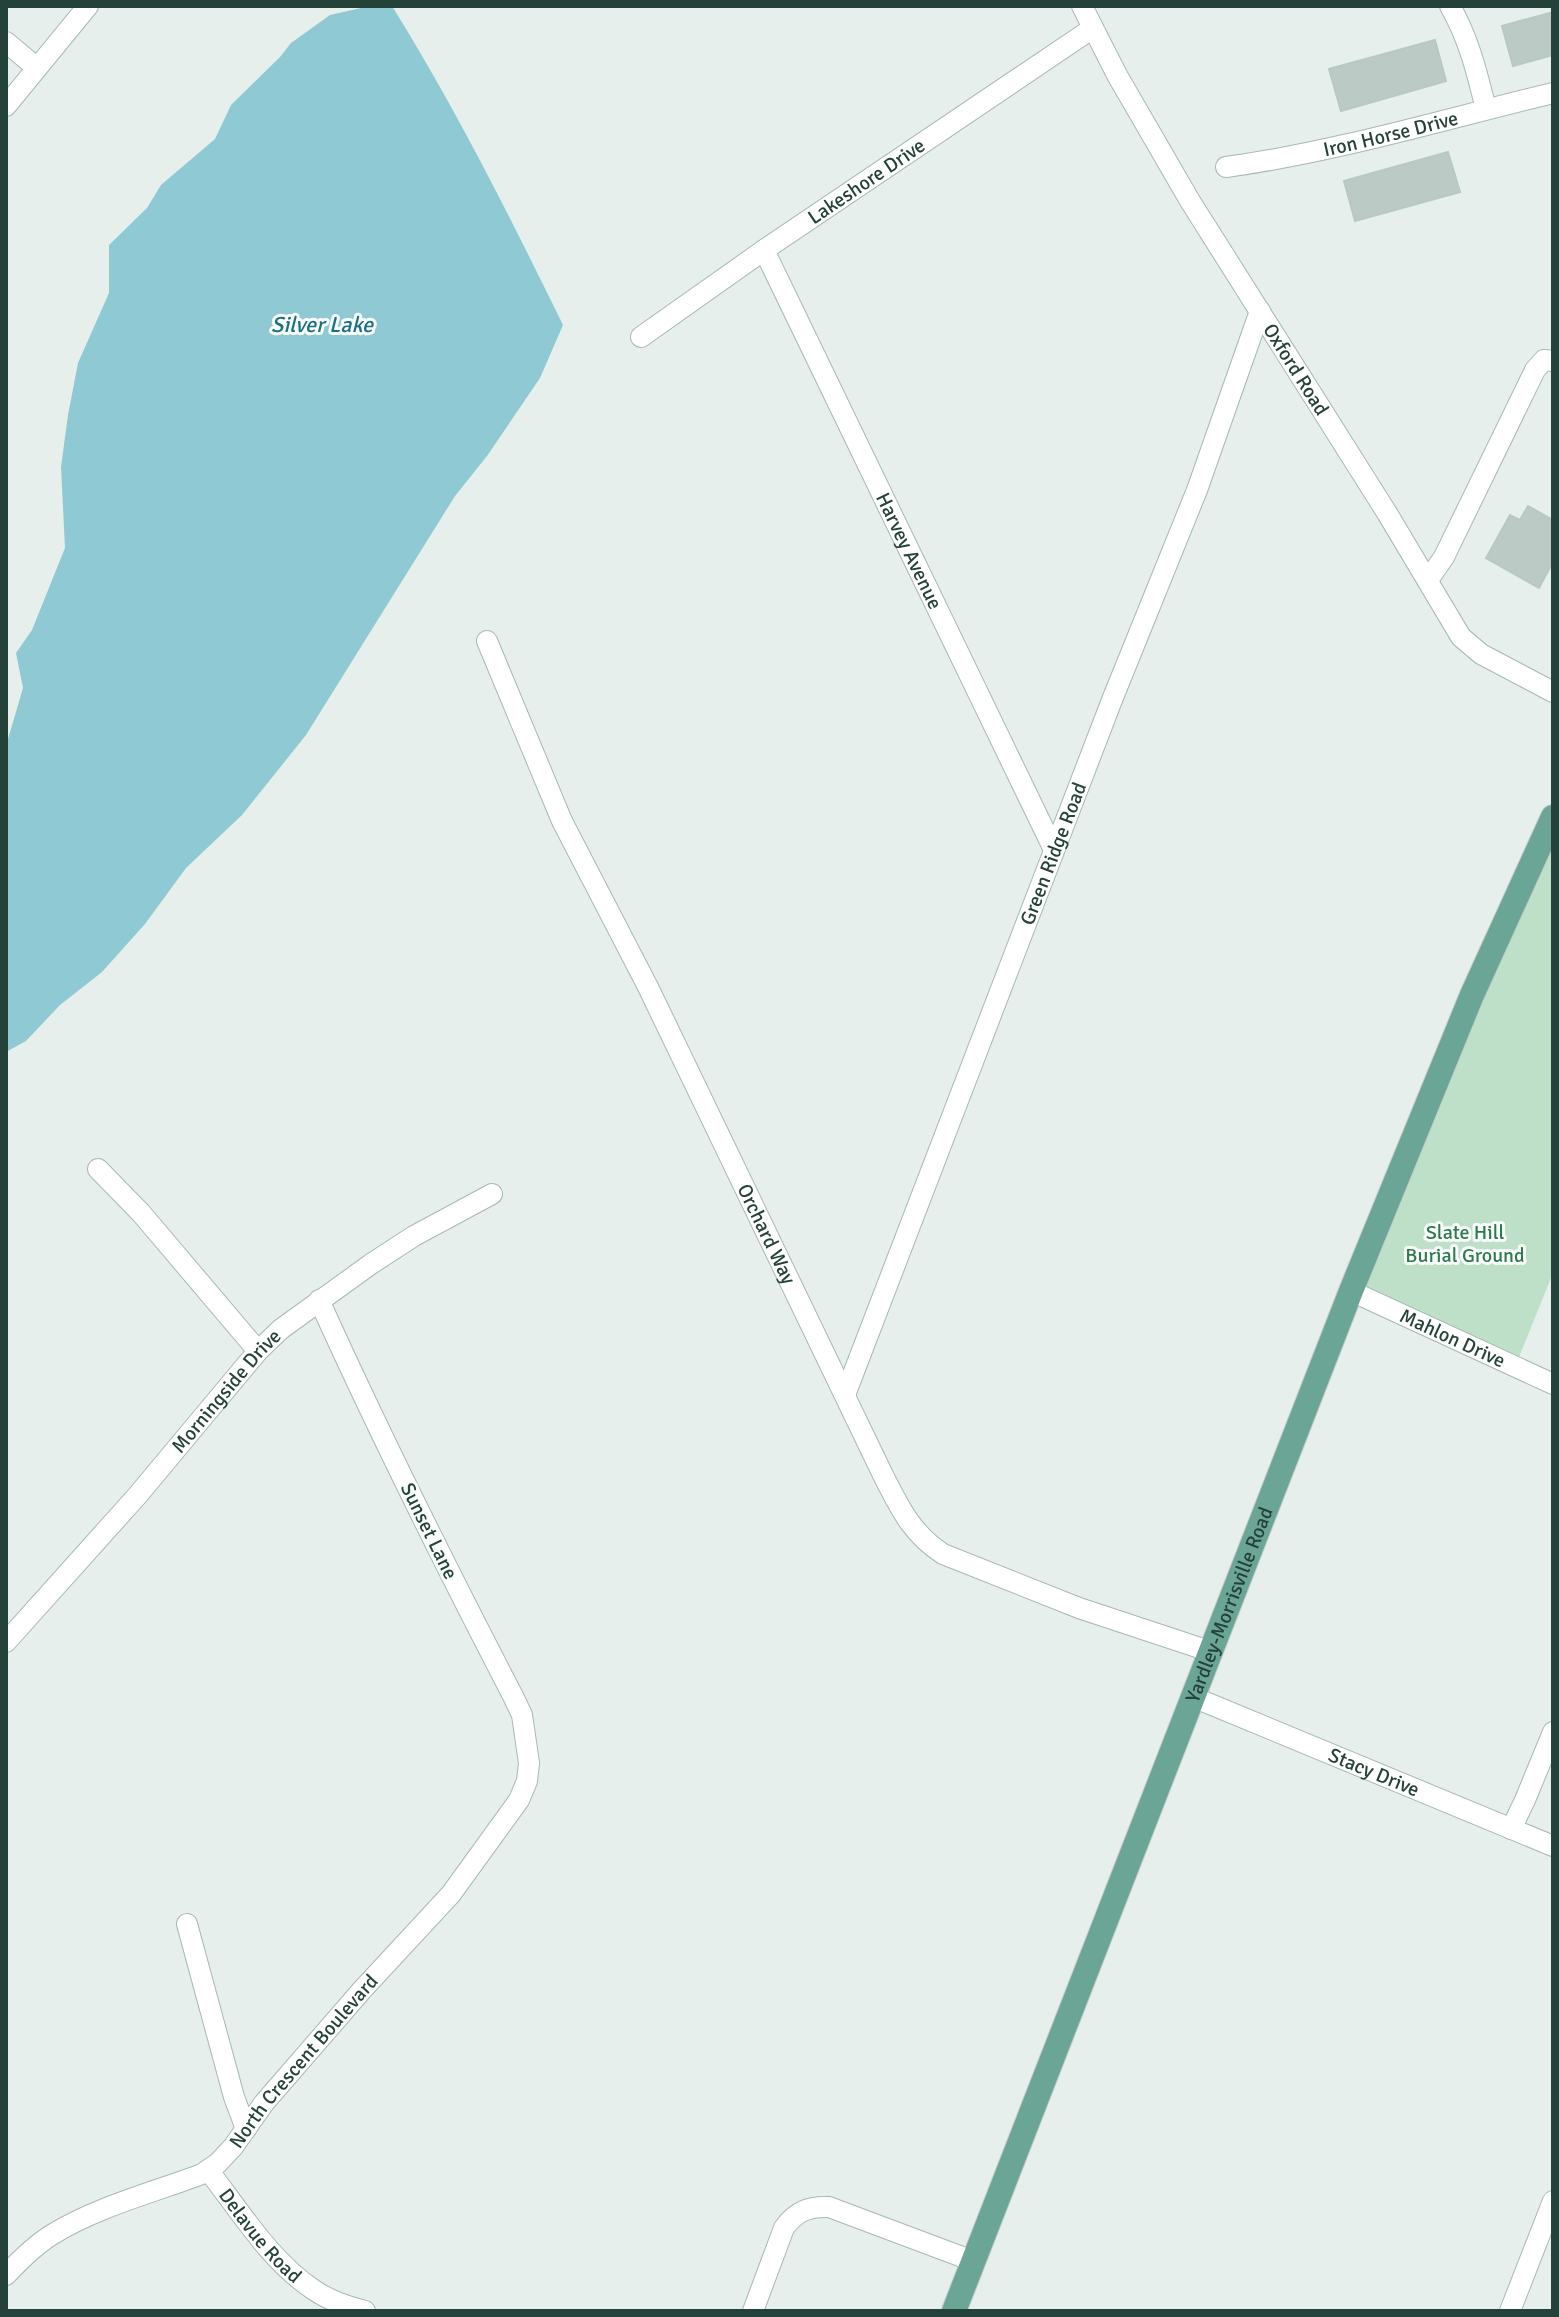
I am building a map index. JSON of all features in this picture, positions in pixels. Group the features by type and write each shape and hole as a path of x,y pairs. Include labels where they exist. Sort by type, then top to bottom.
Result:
{"main road":[{"name":"Yardley-Morrisville Road","path":"954,2311 1351,1291 1472,995 1553,817"}],"street":[{"path":"6,106 88,6"},
{"name":"Oxford Road","path":"1082,6 1117,75 1190,201 1387,513 1461,637 1481,654 1553,692"},
{"path":"1450,6 1474,60 1486,109"},
{"name":"Lakeshore Drive","path":"641,337 764,250 1093,28"},
{"path":"6,42 37,68"},
{"name":"Iron Horse Drive","path":"1226,167 1284,158 1553,93"},
{"name":"Harvey Avenue","path":"764,250 1054,850"},
{"name":"Green Ridge Road","path":"845,1395 1112,700 1197,490 1260,311"},
{"path":"1428,580 1444,557 1535,370 1544,360 1553,361"},
{"name":"Orchard Way","path":"487,641 562,821 648,987 911,1527 925,1542 943,1554 1079,1608 1212,1652"},
{"path":"98,1169 141,1213 258,1351"},
{"name":"Morningside Drive","path":"6,1642 137,1496 258,1351 281,1329 414,1236 492,1194"},
{"name":"Mahlon Drive","path":"1351,1291 1553,1384"},
{"name":"Sunset Lane","path":"319,1300 363,1397 522,1715 529,1763"},
{"name":"Stacy Drive","path":"1193,1697 1553,1846"},
{"path":"1511,1829 1553,1732"},
{"name":"North Crescent Boulevard","path":"6,2275 51,2235 80,2220 208,2170 218,2163 264,2103 451,1894 519,1800 527,1781 529,1763"},
{"path":"187,1924 234,2097 246,2129"},
{"name":"Delavue Road","path":"208,2170 269,2249 293,2272 314,2290 338,2303 365,2311"},
{"path":"1510,2311 1553,2201"},
{"path":"753,2311 784,2228 792,2217 816,2206 829,2207 973,2261"}],"green space":[{"name":"Slate Hill Burial Ground","path":"1553,825 1553,1273 1515,1367 1351,1292"}],"water":[{"name":"Silver Lake","path":"370,6 392,6 416,45 482,164 563,325 540,378 487,456 455,496 306,735 242,815 186,868 145,924 102,972 60,1005 26,1041 6,1052 6,746 23,688 16,653 32,630 65,548 61,467 68,415 78,363 109,293 109,245 147,208 161,185 215,139 231,105 291,43 330,15"}],"building":[{"path":"1553,12 1553,55 1513,66 1502,26"},
{"path":"1435,40 1446,81 1341,111 1329,69"},
{"path":"1448,152 1460,192 1355,221 1344,181"},
{"path":"1528,506 1553,520 1553,562 1539,588 1486,558 1510,515 1520,520"}]}
